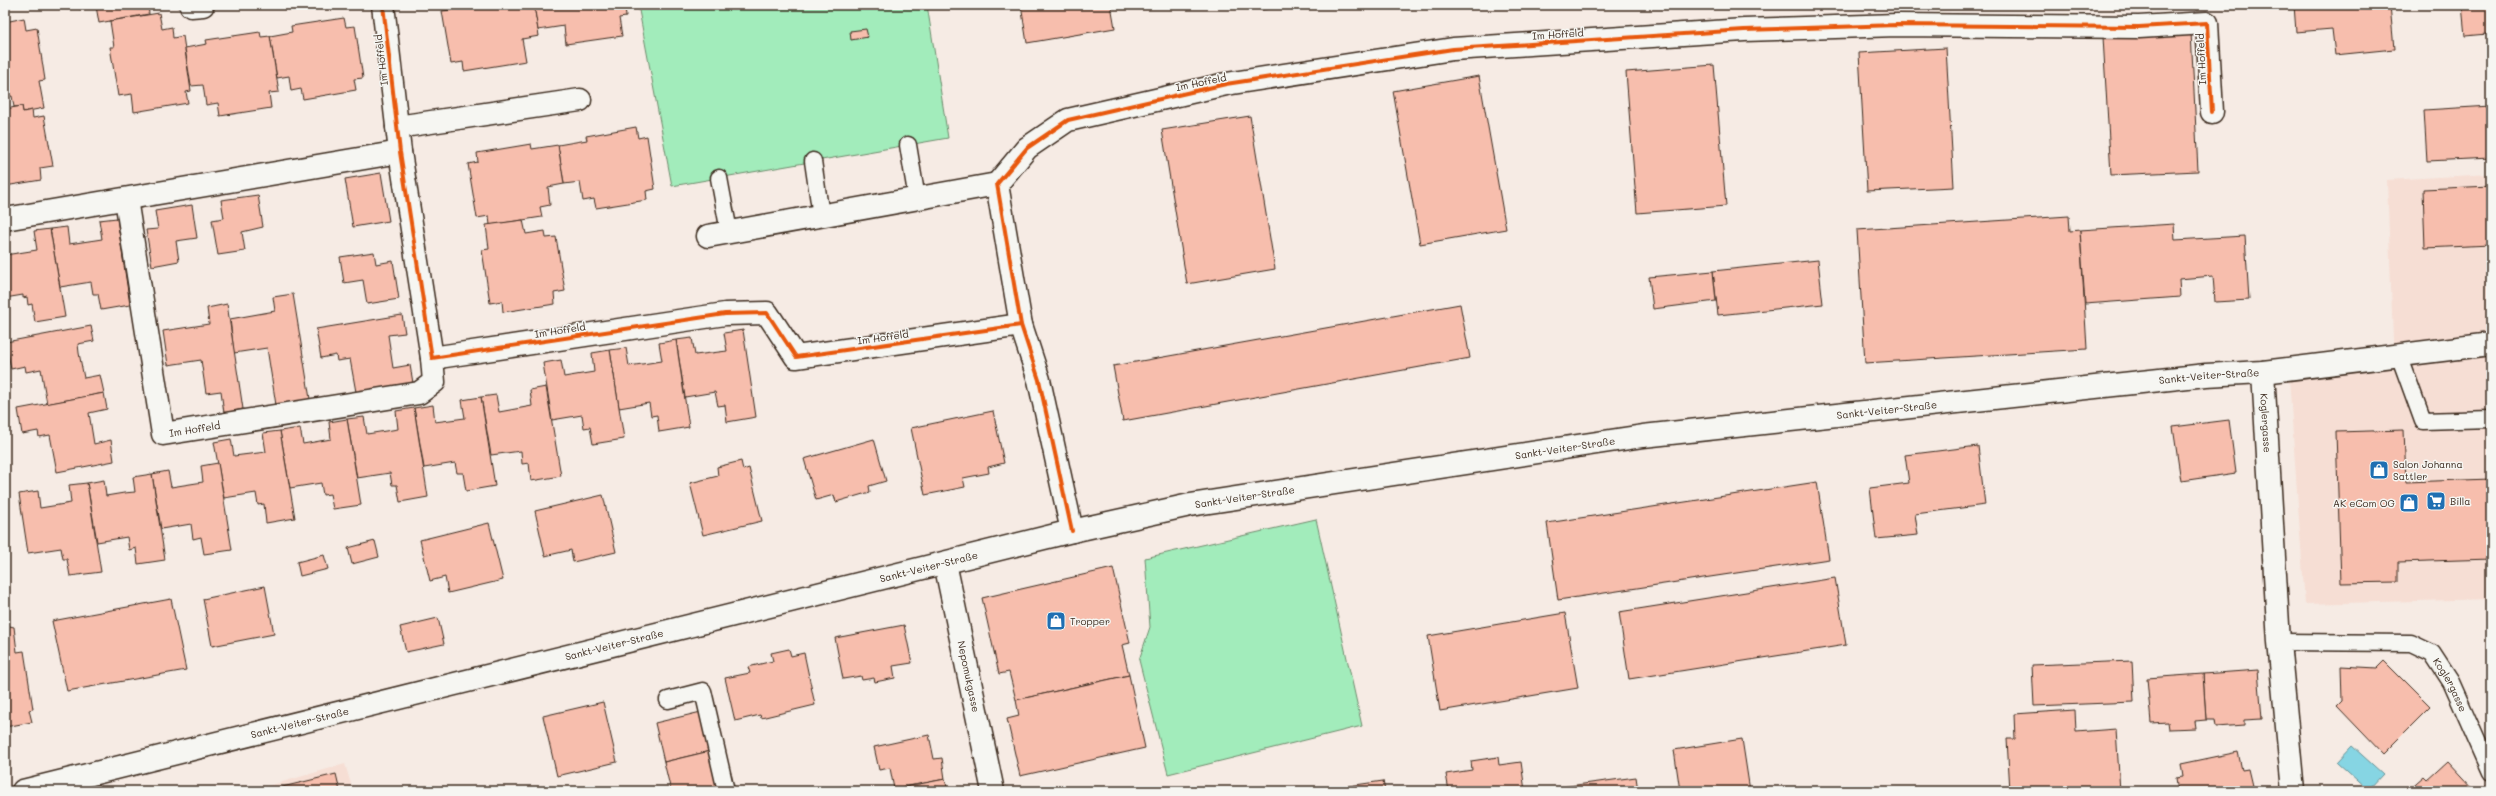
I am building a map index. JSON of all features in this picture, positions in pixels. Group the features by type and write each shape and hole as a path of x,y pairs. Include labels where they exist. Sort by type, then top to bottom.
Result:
{"street":[{"name":"Im Hoffeld","path":"126,199 163,434 419,393 434,382 432,358 400,152 383,5"},
{"name":"Im Hoffeld","path":"997,184 1027,148 1068,120 1226,84 1453,49 1744,30 1897,25 2138,27 2207,23 2212,112"},
{"path":"397,128 580,100"},
{"path":"5,219 400,152"},
{"path":"708,236 997,184 1021,325 1039,380 1072,531"},
{"name":"Im Hoffeld","path":"432,358 725,314 767,313 796,357 1021,325"},
{"name":"Sankt-Veiter-Straße","path":"23,791 1072,531 1190,505 1643,436 2199,376 2263,372 2491,344"},
{"name":"Koglergasse","path":"2263,372 2279,642 2293,791"},
{"name":"Nepomukgasse","path":"945,563 993,791"}],"lane":[{"path":"908,145 918,199"},
{"path":"813,161 821,216"},
{"path":"719,178 729,232"},
{"path":"2399,355 2423,421 2491,419"},
{"name":"Koglergasse","path":"2279,642 2411,643 2432,653 2452,682 2491,772"},
{"path":"668,700 703,691 726,791"}],"shaded area":[{"path":"2491,174 2491,599 2305,604 2289,378 2394,367 2387,180"},
{"path":"345,764 353,791 251,791"}],"green space":[{"path":"638,5 927,5 948,138 672,186"},
{"path":"1316,519 1362,726 1168,774 1139,660 1150,627 1145,558"}],"water":[{"path":"2352,746 2383,774 2368,790 2337,762"}],"building":[{"path":"78,5 148,5 149,14 99,23 96,6 79,9"},
{"path":"450,5 534,5 539,36 522,39 526,61 464,71 463,62 451,64 442,11 451,10"},
{"path":"534,5 625,5 626,17 619,18 622,36 566,44 564,26 538,30"},
{"path":"1021,5 1111,5 1115,28 1027,43"},
{"path":"1259,5 1289,5 1260,10"},
{"path":"2294,5 2390,5 2394,49 2335,55 2332,29 2296,32"},
{"path":"2462,5 2491,5 2491,72 2488,34 2465,36"},
{"path":"159,13 162,29 172,27 173,38 183,36 191,91 186,92 188,103 134,112 132,94 118,96 110,47 114,47 110,21"},
{"path":"24,18 26,30 37,28 45,80 39,81 44,108 23,112 22,106 14,107 12,96 5,97 5,22"},
{"path":"344,18 346,27 355,26 363,78 354,79 356,90 303,99 301,89 291,91 289,76 277,78 270,36 292,32 291,26"},
{"path":"866,29 868,37 851,40 850,31"},
{"path":"260,32 261,37 270,36 279,92 269,93 271,108 220,116 218,103 206,105 203,85 191,86 185,48 207,44 206,40"},
{"path":"2191,32 2198,171 2111,175 2103,37"},
{"path":"1946,48 1954,187 1867,191 1859,53"},
{"path":"1714,65 1726,206 1637,213 1626,72"},
{"path":"1479,76 1506,229 1420,244 1393,91"},
{"path":"22,106 23,112 32,110 33,118 44,116 53,166 40,168 41,180 5,186 5,109"},
{"path":"2491,106 2491,158 2427,161 2424,110"},
{"path":"1250,116 1275,269 1187,284 1162,130"},
{"path":"636,127 638,138 647,136 655,189 646,191 647,200 596,208 594,199 583,201 580,182 564,184 558,145 587,140 586,136"},
{"path":"531,144 532,149 558,145 564,184 548,187 550,205 540,207 542,217 490,225 489,216 477,218 468,164 478,162 477,153"},
{"path":"381,173 389,221 353,227 345,179"},
{"path":"2491,186 2491,245 2425,248 2423,189"},
{"path":"258,195 263,227 242,232 245,251 218,255 212,220 224,218 221,200"},
{"path":"192,205 197,238 176,241 179,261 152,266 146,230 158,229 155,211"},
{"path":"2069,216 2070,231 2080,230 2087,349 1865,363 1857,230"},
{"path":"117,218 130,305 101,310 98,294 93,294 91,282 60,287 50,229 67,227 69,244 102,239 99,220"},
{"path":"523,220 526,234 545,231 546,238 556,237 565,291 554,293 555,304 503,312 502,301 490,303 482,250 489,249 486,225"},
{"path":"2174,224 2175,240 2245,236 2249,300 2215,302 2213,276 2179,279 2180,297 2085,304 2080,230"},
{"path":"50,229 65,317 35,322 32,304 28,305 27,297 23,298 23,295 5,298 5,255 37,250 34,231"},
{"path":"374,252 376,264 393,261 399,299 367,304 363,280 344,283 340,257"},
{"path":"1818,260 1823,304 1718,315 1713,271"},
{"path":"1713,271 1716,301 1653,309 1649,277"},
{"path":"293,294 310,399 276,405 267,348 234,353 230,319 275,311 273,297"},
{"path":"227,304 243,409 224,413 221,391 206,393 201,360 168,365 163,331 209,324 207,308"},
{"path":"1460,304 1470,358 1123,421 1113,366"},
{"path":"402,315 405,333 388,335 393,368 410,365 413,383 356,392 350,359 337,361 336,355 321,358 316,329"},
{"path":"91,326 94,341 78,344 79,353 84,378 100,375 104,393 47,404 41,369 26,372 25,366 11,369 6,342"},
{"path":"743,330 756,417 727,422 725,405 718,406 715,392 685,397 676,340 692,338 695,355 727,351 724,333"},
{"path":"676,340 689,427 659,432 657,415 651,416 649,403 619,408 610,350 626,348 629,366 662,361 659,343"},
{"path":"610,350 624,439 593,444 590,427 584,428 582,415 552,420 543,363 561,360 564,377 594,372 592,353"},
{"path":"546,387 561,476 531,481 529,463 522,464 521,451 491,455 481,397 496,395 499,412 532,406 530,390"},
{"path":"104,393 107,409 89,413 94,444 111,440 114,461 57,472 50,435 39,437 38,431 22,434 18,409"},
{"path":"481,397 495,486 466,491 463,473 457,473 455,463 424,468 414,408 433,405 435,422 465,418 462,400"},
{"path":"414,408 428,497 400,502 397,485 392,485 390,473 357,478 347,419 364,417 367,434 398,429 396,411"},
{"path":"993,411 1004,463 988,467 989,473 963,478 965,487 925,495 911,428"},
{"path":"347,419 361,505 333,509 330,494 323,495 321,483 290,488 280,431 300,428 303,444 331,439 329,422"},
{"path":"2229,420 2236,473 2181,481 2173,427"},
{"path":"2404,430 2406,482 2491,479 2491,559 2398,562 2398,582 2341,583 2336,432"},
{"path":"280,431 295,518 266,523 264,504 258,505 256,493 224,498 214,442 231,439 234,456 266,452 263,433"},
{"path":"874,439 886,481 869,486 870,492 836,502 834,495 816,500 804,459"},
{"path":"1978,446 1985,505 1915,514 1918,535 1876,539 1870,488 1909,483 1905,455"},
{"path":"741,461 743,470 749,468 762,521 703,535 690,483 718,476 717,467"},
{"path":"218,463 232,550 204,554 201,537 193,539 191,524 161,529 152,474 168,471 171,487 203,482 201,466"},
{"path":"152,474 165,560 138,564 136,548 129,550 127,537 97,542 87,483 104,480 106,496 135,492 133,477"},
{"path":"1817,482 1829,559 1558,600 1547,523"},
{"path":"87,483 101,572 70,576 67,559 63,559 61,548 28,553 19,494 38,491 40,508 71,503 69,485"},
{"path":"603,495 616,552 573,562 571,550 545,556 535,511"},
{"path":"489,523 503,580 448,593 445,577 430,581 420,540"},
{"path":"375,541 379,557 352,564 348,548"},
{"path":"324,555 328,569 300,576 297,562"},
{"name":"Tropper","path":"1113,568 1130,643 1122,645 1129,675 1016,700 1009,672 999,674 982,598"},
{"path":"1835,578 1846,645 1629,679 1619,612"},
{"path":"265,586 274,634 212,646 203,599"},
{"path":"171,599 186,670 67,691 52,621"},
{"path":"1565,613 1578,688 1440,711 1428,636"},
{"path":"438,618 444,644 406,652 400,627"},
{"path":"5,625 14,627 17,652 24,651 33,709 29,710 32,722 5,727"},
{"path":"904,625 912,663 893,666 895,678 875,682 874,678 862,680 861,676 843,679 835,638"},
{"path":"789,649 791,656 804,653 815,705 761,718 760,715 735,721 725,678 750,673 748,667 773,661 771,653"},
{"path":"2132,661 2134,702 2034,706 2032,665"},
{"path":"2384,661 2430,707 2383,754 2337,706 2342,701 2341,666 2377,668"},
{"path":"2258,670 2262,719 2244,720 2244,725 2216,727 2215,720 2206,720 2203,674"},
{"path":"2203,674 2206,720 2195,721 2196,728 2169,729 2168,722 2151,723 2147,678"},
{"path":"1129,675 1145,748 1020,776 1007,719 1019,716 1016,700"},
{"path":"603,702 617,762 557,776 543,716"},
{"path":"2075,710 2076,732 2116,729 2120,791 2010,791 2007,739 2015,739 2014,714"},
{"path":"701,712 710,751 664,762 655,723"},
{"path":"929,735 934,759 942,758 945,779 894,789 890,768 879,770 874,747"},
{"path":"1742,739 1750,791 1680,791 1674,750"},
{"path":"710,751 719,789 671,791 664,762"},
{"path":"2238,752 2242,770 2248,769 2253,790 2178,791 2176,778 2183,777 2181,764"},
{"path":"1498,757 1499,765 1521,762 1525,791 1449,791 1446,774 1472,770 1471,761"},
{"path":"2448,761 2476,791 2408,791 2424,777 2427,780"},
{"path":"336,774 340,791 266,791"},
{"path":"1636,777 1638,791 1561,791 1561,787"},
{"path":"945,779 948,791 889,791 894,789"},
{"path":"1383,781 1385,791 1314,791"}],"cycle path":[{"path":"383,5 400,152 432,358 725,314 767,313 796,357 1021,325"},
{"path":"1072,531 1039,380 1021,325 997,184 1027,148 1068,120 1226,84 1453,49 1744,30 1897,25 2139,27 2207,23 2212,112"}],"place":[{"name":"Salon Johanna Sattler","path":"2379,470"},
{"name":"Billa","path":"2436,501"},
{"name":"AK eCom OG","path":"2409,503"},
{"name":"Tropper","path":"1056,621"}]}
